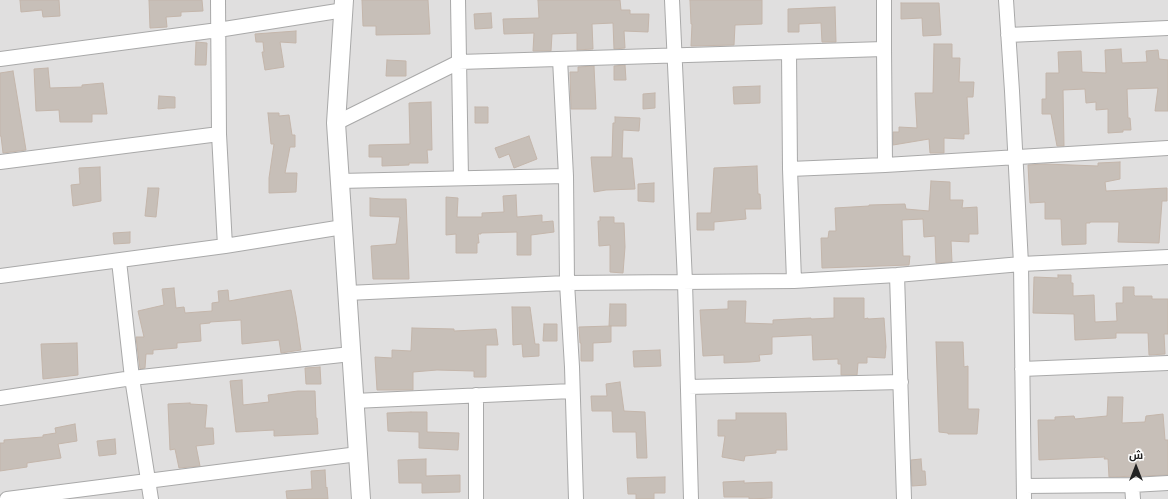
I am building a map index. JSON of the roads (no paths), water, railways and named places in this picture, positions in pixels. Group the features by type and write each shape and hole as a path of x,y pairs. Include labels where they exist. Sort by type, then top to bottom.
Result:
{"street":[{"path":"218,0 219,134 225,246"},
{"path":"458,0 461,178"},
{"path":"672,0 685,282 691,499"},
{"path":"884,0 885,165"},
{"path":"1006,0 1021,264 1024,492 1132,484 1168,483"},
{"path":"0,59 218,30 344,5 336,124 361,499"},
{"path":"1008,35 1168,28"},
{"path":"336,124 459,62 884,49"},
{"path":"789,52 790,169 794,281"},
{"path":"560,59 566,176 567,283 572,367 576,499"},
{"path":"0,162 219,134"},
{"path":"790,169 1015,158 1168,148"},
{"path":"339,181 566,176"},
{"path":"0,276 225,246 343,227"},
{"path":"347,293 567,283 794,281 897,275 1021,264 1168,257"},
{"path":"119,261 132,378 151,499"},
{"path":"897,275 904,499"},
{"path":"0,398 132,378 351,354"},
{"path":"1022,369 1168,363"},
{"path":"688,387 901,382"},
{"path":"354,401 572,391"},
{"path":"476,395 476,499"},
{"path":"7,499 358,454"},
{"path":"1132,484 1133,499"}]}
